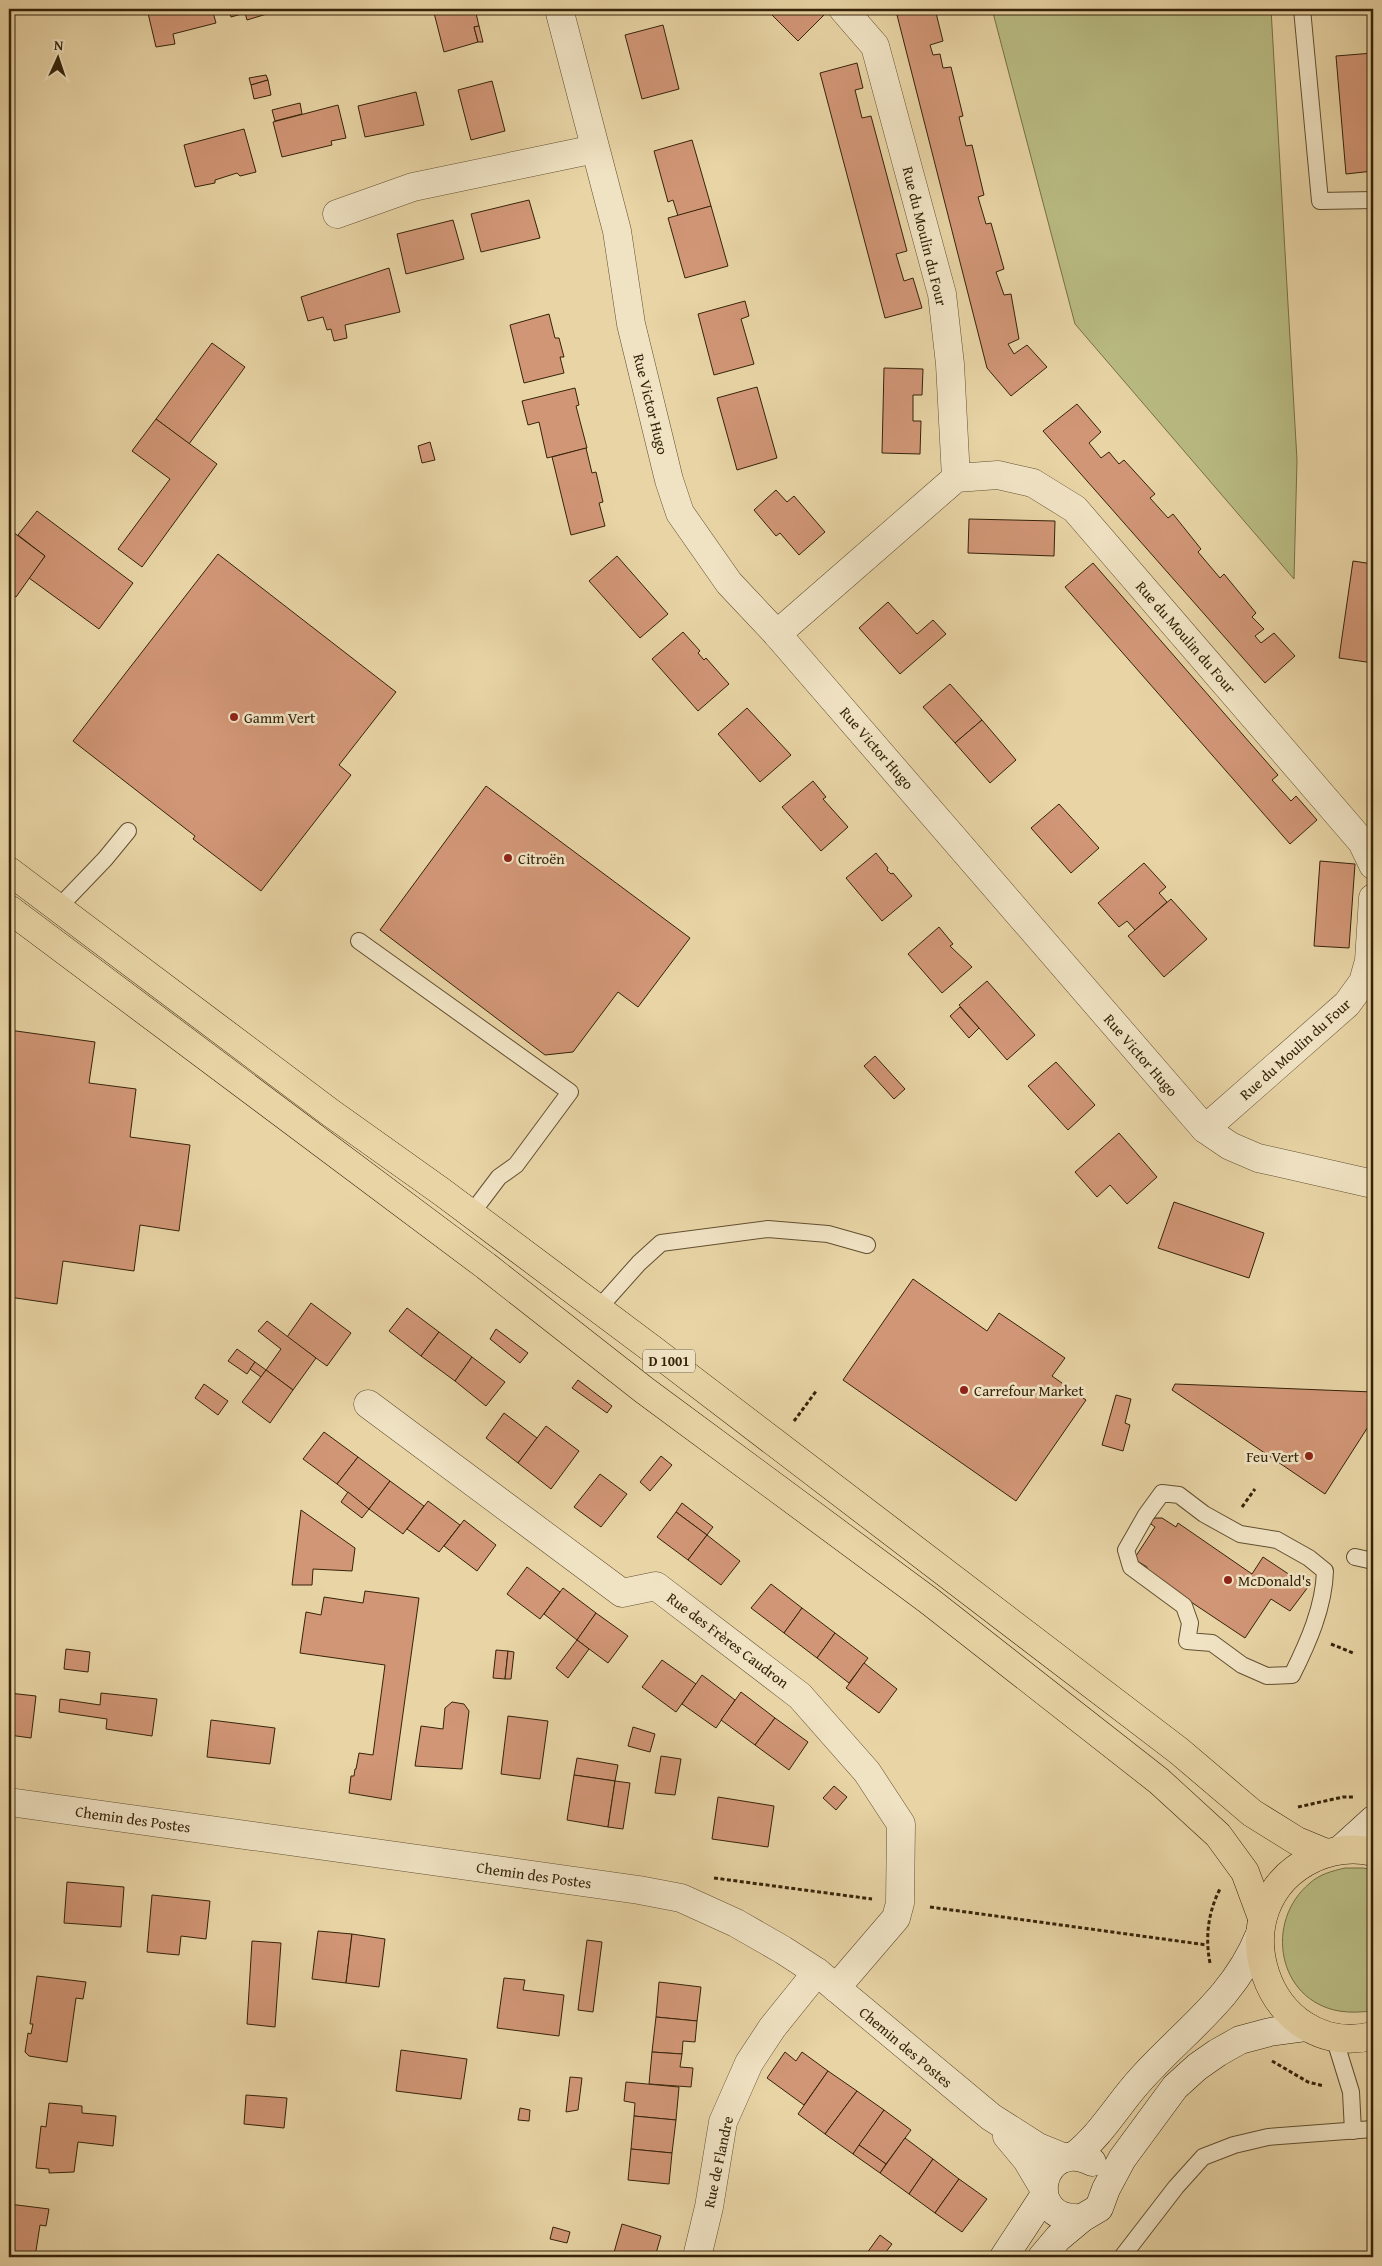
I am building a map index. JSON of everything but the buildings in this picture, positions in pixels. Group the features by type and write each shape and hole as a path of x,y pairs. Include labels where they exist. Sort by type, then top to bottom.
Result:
{"main road":[{"name":"D 1001","path":"9,871 601,1311 1179,1751 1252,1813 1297,1841 1333,1852"},
{"name":"D 1001","path":"9,909 478,1260 644,1390 928,1600 1151,1775 1218,1835 1245,1872 1261,1927"},
{"path":"1373,1852 1364,1850 1333,1852 1304,1863 1286,1878 1271,1896 1261,1927 1260,1963 1270,1989 1286,2010 1307,2027 1334,2037 1362,2039 1373,2036"}],"street":[{"name":"Rue Victor Hugo","path":"559,9 617,231 631,324 669,480 680,513 729,583 777,634 1205,1129 1230,1146 1258,1158 1373,1184"},
{"name":"Rue du Moulin du Four","path":"843,9 875,46 942,294 950,364 956,478 998,475 1032,483 1075,509 1362,842 1373,865"},
{"path":"337,214 413,187 595,149"},
{"path":"777,634 956,478"},
{"name":"Rue du Moulin du Four","path":"1205,1129 1347,1004 1363,982 1369,961 1373,898"},
{"name":"Rue des Frères Caudron","path":"368,1404 622,1593 656,1586 800,1696 866,1772 901,1824 900,1903 896,1918 826,1980"},
{"name":"Chemin des Postes","path":"9,1802 639,1890 681,1898 736,1923 826,1980 991,2117 1038,2147 1070,2157"},
{"path":"1333,1852 1373,1820"},
{"path":"1004,2257 1044,2191 1050,2169 1056,2162 1070,2157 1086,2147 1110,2120 1140,2080 1213,2008 1249,1960 1261,1927"},
{"name":"Rue de Flandre","path":"697,2257 709,2207 723,2122 749,2063 772,2028 826,1980"},
{"path":"1042,2257 1058,2238 1082,2218 1099,2208 1106,2189 1122,2159 1147,2123 1175,2087 1197,2067 1217,2052 1240,2040 1270,2032 1307,2027"},
{"name":"Chemin des Postes","path":"991,2117 1027,2160 1044,2191"},
{"path":"1070,2157 1084,2158 1093,2163 1105,2179 1106,2189"},
{"path":"1044,2191 1048,2205 1063,2217 1082,2218"}],"lane":[{"path":"1302,9 1320,200 1373,200"},
{"path":"58,908 105,859 128,831"},
{"path":"359,941 570,1092 516,1165 499,1176 471,1214"},
{"path":"601,1311 606,1300 661,1243 768,1229 828,1234 867,1245"},
{"path":"1162,1493 1179,1495 1204,1514 1240,1534 1277,1540 1309,1558 1325,1571 1325,1589 1317,1615 1292,1675 1267,1676 1242,1665 1212,1643 1187,1641 1190,1623 1184,1606 1131,1567 1126,1550 1146,1515 1162,1493"},
{"path":"1355,1556 1373,1561"},
{"path":"1334,2037 1351,2092 1353,2131"},
{"path":"1122,2257 1176,2187 1203,2157 1234,2145 1268,2137 1373,2129"}],"path":[{"path":"681,1898 700,1876 1207,1945"}],"green space":[{"path":"992,9 1271,9 1297,460 1294,579 1075,324"},
{"path":"1345,1868 1373,1870 1373,2011 1343,2012 1318,2004 1302,1992 1290,1976 1284,1957 1283,1937 1286,1917 1295,1899 1318,1877"}],"place":[{"name":"Gamm Vert","path":"234,717"},
{"name":"Citroën","path":"508,858"},
{"name":"Carrefour Market","path":"964,1390"},
{"name":"Feu Vert","path":"1309,1456"},
{"name":"McDonald's","path":"1228,1580"}]}
